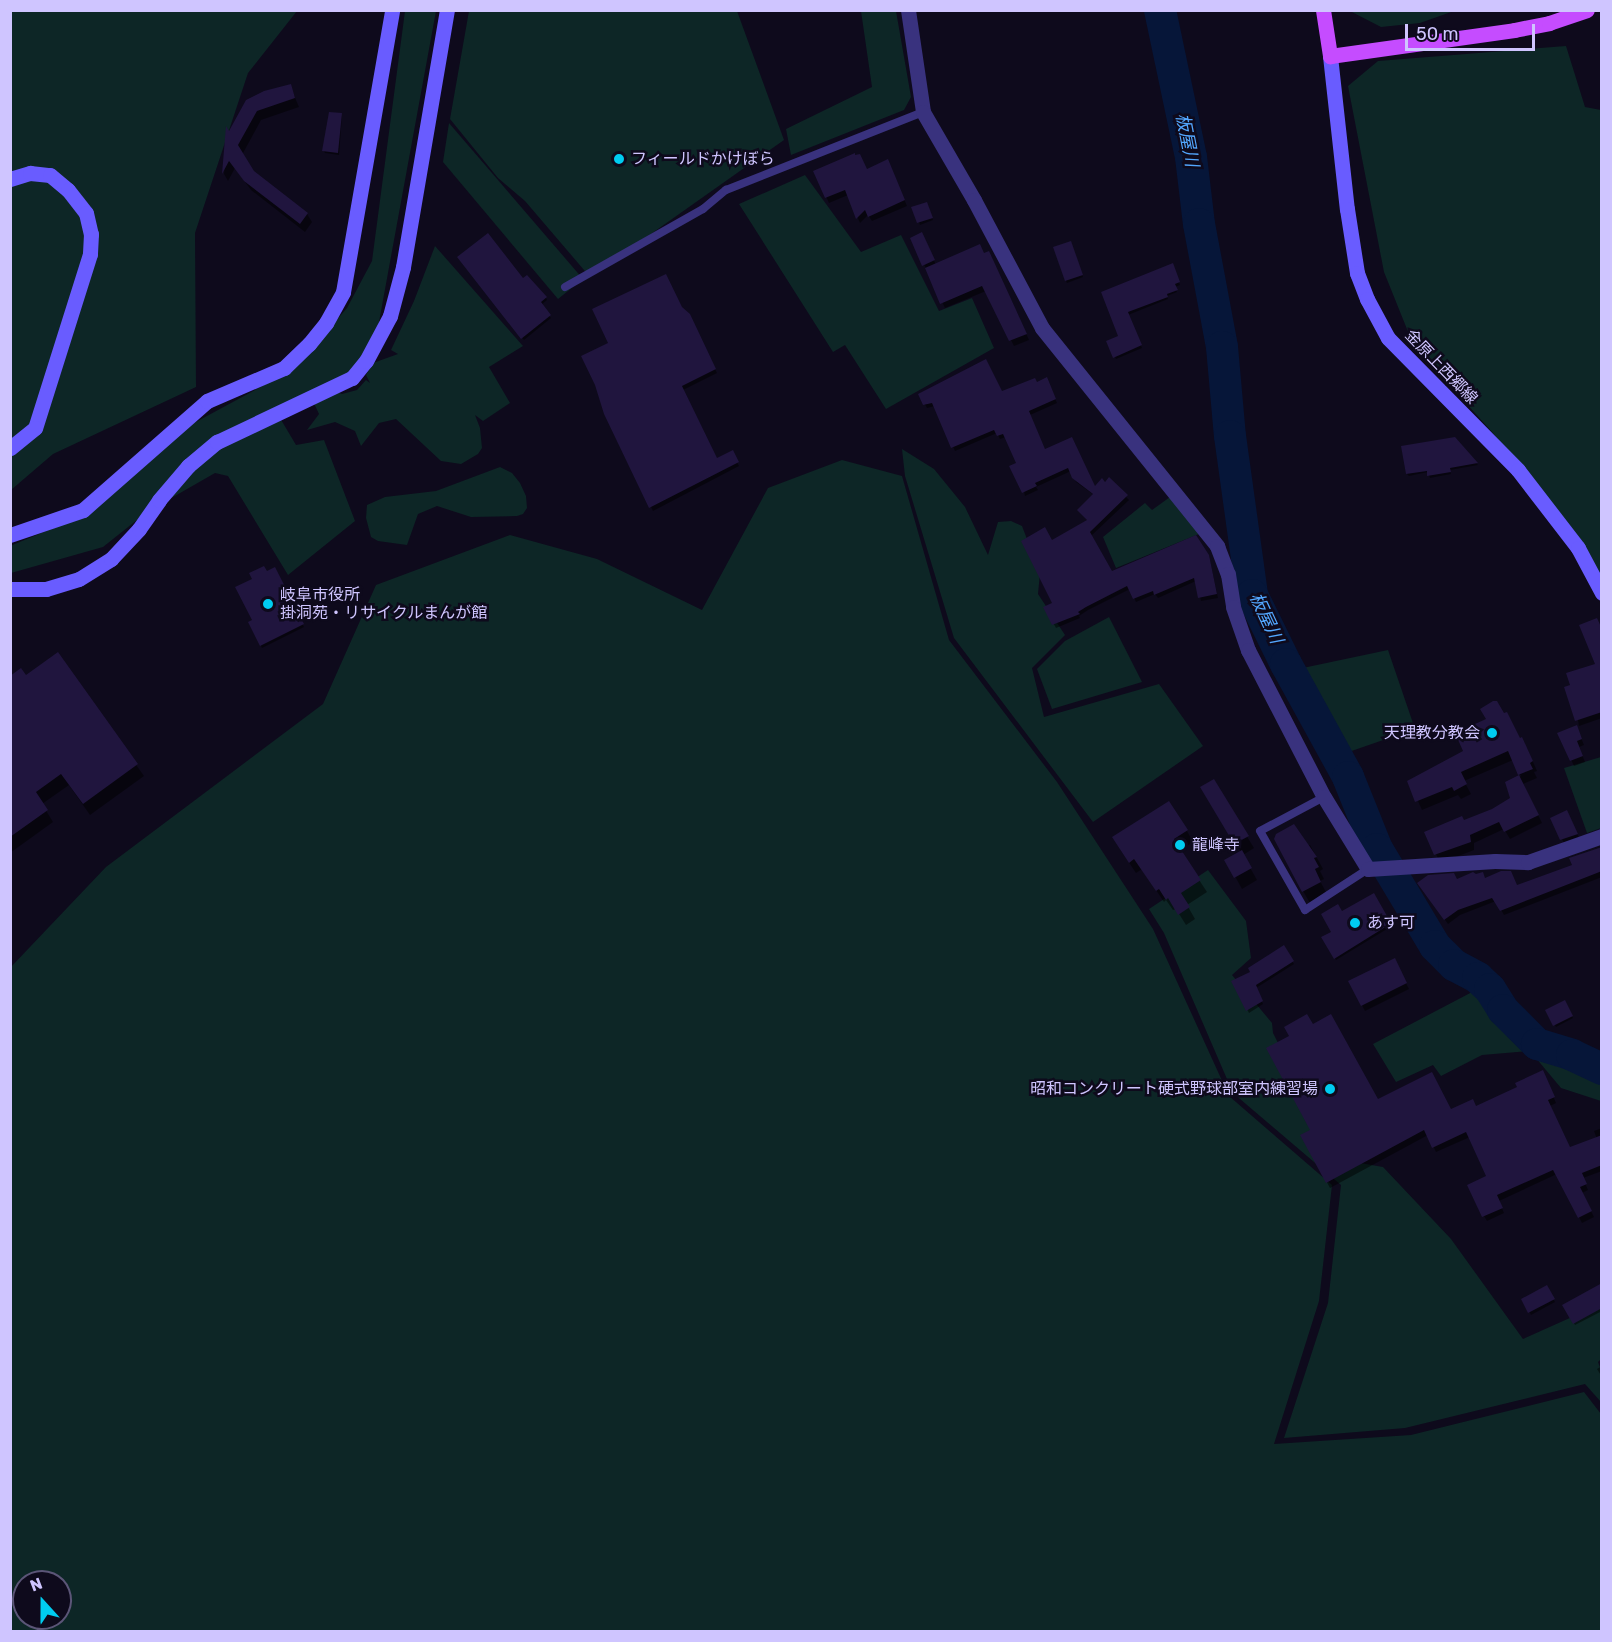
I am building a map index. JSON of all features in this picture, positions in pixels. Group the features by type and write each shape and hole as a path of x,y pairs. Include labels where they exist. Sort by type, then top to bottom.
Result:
{"main road":[{"path":"1323,10 1330,56 1514,30 1549,23 1587,10"}],"street":[{"path":"10,535 84,510 207,401 284,368 309,344 326,323 344,292 392,10"},
{"path":"10,589 46,589 79,579 111,559 139,530 159,500 188,466 216,442 336,387 352,378 366,361 390,316 403,267 447,10"},
{"path":"908,10 923,112 974,200 1042,328 1217,546 1228,574 1233,607 1248,650 1324,797 1373,868 1495,861 1528,862 1602,836"},
{"name":"金原上西郷線","path":"1330,56 1347,209 1357,273 1367,299 1388,338 1531,487 1578,548 1602,593"},
{"path":"10,179 30,173 50,175 68,190 86,213 91,234 90,254 35,428 10,448"}],"lane":[{"path":"565,288 703,209 726,190 923,112"},
{"path":"1324,797 1260,831 1305,910 1373,868"}],"green space":[{"path":"11,11 297,11 248,73 195,233 196,387 53,454 11,490"},
{"path":"405,11 436,11 377,333 347,378 332,390 342,394 357,390 366,380 370,383 366,375 373,363 398,354 391,350 414,301 435,246 523,346 489,367 510,403 483,421 475,415 480,428 482,448 478,454 461,464 441,461 396,419 379,423 361,446 355,431 335,422 307,430 319,414 312,399 280,418 296,445 324,440 355,521 288,575 228,476 215,473 147,512 103,547 11,573 10,546 80,517 194,423 294,369 347,308 372,261"},
{"name":"フィールドかけぼら","path":"469,11 737,11 784,140 590,277 525,201 498,178 450,119"},
{"path":"861,11 896,11 911,97 904,110 791,155 786,129 872,87"},
{"path":"1350,11 1454,11 1420,23 1381,27"},
{"path":"1566,46 1585,107 1601,110 1601,579 1558,514 1492,432 1413,344 1384,272 1348,86 1378,61"},
{"path":"449,123 583,279 558,299 443,162"},
{"path":"805,175 861,252 901,235 939,311 972,298 994,348 886,409 845,345 833,352 739,204"},
{"path":"902,449 934,469 965,507 988,555 998,522 1011,521 1022,526 1040,573 1038,594 1065,635 1032,668 1044,717 1159,684 1203,746 1093,822 954,638 905,476"},
{"path":"842,460 902,476 949,640 1057,782 1153,929 1229,1096 1332,1185 1319,1301 1274,1444 1411,1435 1584,1392 1601,1414 1601,1631 11,1631 10,968 106,867 323,704 376,585 510,535 597,559 702,610 768,488"},
{"path":"500,467 512,473 520,483 526,496 527,508 523,514 471,517 437,506 418,514 407,545 378,541 371,537 366,518 367,505 385,497 436,491"},
{"path":"1170,497 1199,534 1116,568 1103,537 1145,503 1152,510"},
{"path":"1109,617 1142,682 1052,709 1037,669 1065,641"},
{"path":"1388,650 1415,729 1340,755 1298,669"},
{"path":"1601,757 1601,828 1587,833 1564,768"},
{"path":"1208,870 1246,921 1251,958 1232,975 1272,1023 1273,1033 1337,1159 1383,1167 1451,1239 1523,1339 1601,1304 1601,1359 1598,1362 1601,1370 1601,1402 1585,1384 1405,1428 1284,1438 1328,1303 1341,1185 1233,1093 1164,933 1149,909"},
{"path":"1474,991 1546,1057 1601,1078 1601,1101 1561,1088 1530,1051 1482,1055 1441,1076 1433,1065 1396,1082 1373,1044"}],"building":[{"path":"291,84 295,98 257,111 238,145 254,171 308,213 300,224 244,181 229,161 222,174 226,126 229,131 246,100 264,91"},
{"path":"329,112 342,113 338,153 322,151"},
{"path":"855,153 855,155 860,154 867,169 888,159 905,200 868,217 865,210 856,219 845,190 825,198 813,171"},
{"path":"927,202 933,218 917,223 911,207"},
{"path":"922,232 935,260 922,266 910,238"},
{"path":"488,233 523,278 527,275 547,297 541,302 551,315 521,339 457,257"},
{"path":"1071,241 1083,275 1065,281 1053,247"},
{"path":"980,244 984,253 989,251 1027,334 1009,341 982,286 940,304 925,268"},
{"path":"1173,263 1180,282 1175,284 1178,290 1167,294 1168,297 1128,312 1142,345 1113,358 1106,341 1118,336 1101,292"},
{"path":"666,274 682,307 690,314 716,369 682,386 717,458 733,450 739,462 649,508 604,414 595,385 581,356 608,343 592,309"},
{"path":"986,359 1002,391 1035,378 1037,382 1047,377 1056,399 1029,411 1045,449 1072,437 1095,486 1102,478 1105,482 1109,477 1128,495 1090,532 1112,571 1196,535 1209,555 1217,594 1198,598 1194,578 1154,595 1153,591 1133,599 1127,586 1086,607 1078,612 1080,614 1052,625 1043,607 1052,603 1021,541 1045,527 1052,540 1087,520 1077,510 1093,494 1072,478 1068,468 1035,483 1037,486 1022,493 1009,466 1016,463 1003,434 997,436 994,430 951,448 932,403 923,405 918,394"},
{"path":"1455,437 1478,463 1450,468 1451,472 1427,476 1427,471 1406,474 1401,446"},
{"name":"岐阜市役所 掛洞苑・リサイクルまんが館","path":"264,566 267,571 275,567 304,624 260,646 248,622 252,620 235,587 252,579 249,573"},
{"path":"1597,618 1602,629 1602,712 1575,721 1564,687 1570,685 1566,673 1595,664 1579,625"},
{"path":"58,652 138,764 83,804 61,774 36,792 48,810 10,837 10,676 21,668 26,675"},
{"path":"1497,701 1504,713 1507,712 1520,738 1522,737 1533,761 1530,763 1533,769 1518,775 1508,751 1461,772 1467,784 1454,791 1452,787 1415,802 1407,781 1463,751 1455,733 1486,719 1480,709"},
{"path":"1577,725 1582,739 1577,741 1583,756 1570,761 1557,733"},
{"path":"1519,775 1539,815 1504,832 1499,822 1470,835 1471,842 1434,855 1424,832 1462,816 1464,820 1492,809 1510,798 1505,782"},
{"path":"1214,779 1249,836 1234,844 1200,787"},
{"path":"1169,801 1188,830 1174,839 1201,880 1181,893 1190,907 1178,915 1168,898 1166,900 1159,889 1156,891 1134,859 1129,863 1112,837"},
{"path":"1567,810 1578,834 1560,840 1550,818"},
{"path":"1294,824 1317,857 1314,858 1319,867 1315,869 1321,882 1302,892 1274,839 1276,834"},
{"path":"1602,847 1602,871 1500,911 1492,898 1458,910 1444,920 1417,883 1428,875 1454,873 1457,879 1473,872 1476,874 1483,872 1485,878 1501,871 1511,871 1517,885 1572,865 1569,858"},
{"path":"1242,850 1252,868 1234,878 1224,860"},
{"name":"あす可","path":"1374,893 1387,916 1382,919 1387,926 1334,959 1321,937 1331,932 1321,914 1338,904 1342,911"},
{"path":"1284,945 1294,961 1256,985 1263,1001 1246,1011 1231,981 1250,972 1248,968"},
{"path":"1395,958 1407,983 1361,1006 1348,981"},
{"path":"1565,1000 1573,1016 1553,1026 1545,1010"},
{"path":"1307,1014 1313,1024 1331,1014 1378,1099 1432,1072 1451,1109 1473,1099 1476,1106 1517,1087 1515,1083 1543,1070 1555,1097 1548,1100 1570,1147 1602,1135 1602,1165 1582,1173 1587,1184 1580,1187 1592,1211 1578,1218 1553,1170 1497,1195 1503,1208 1482,1217 1467,1185 1486,1176 1466,1132 1432,1148 1424,1130 1326,1183 1300,1135 1310,1130 1266,1048 1289,1036 1284,1027"},
{"path":"1602,1283 1602,1308 1573,1324 1562,1305"},
{"path":"1547,1285 1555,1299 1528,1313 1521,1299"}],"waterway":[{"name":"板屋川","path":"1160,10 1191,157 1199,224 1222,347 1230,436 1252,595 1286,664 1348,777 1377,849 1435,946 1454,965 1478,978 1490,989 1503,1010 1537,1044 1572,1055 1602,1069"}],"place":[{"name":"フィールドかけぼら","path":"619,159"},
{"name":"岐阜市役所 掛洞苑・リサイクルまんが館","path":"268,604"},
{"name":"天理教分教会","path":"1492,733"},
{"name":"龍峰寺","path":"1180,845"},
{"name":"あす可","path":"1355,923"},
{"name":"昭和コンクリート硬式野球部室内練習場","path":"1330,1089"}]}
